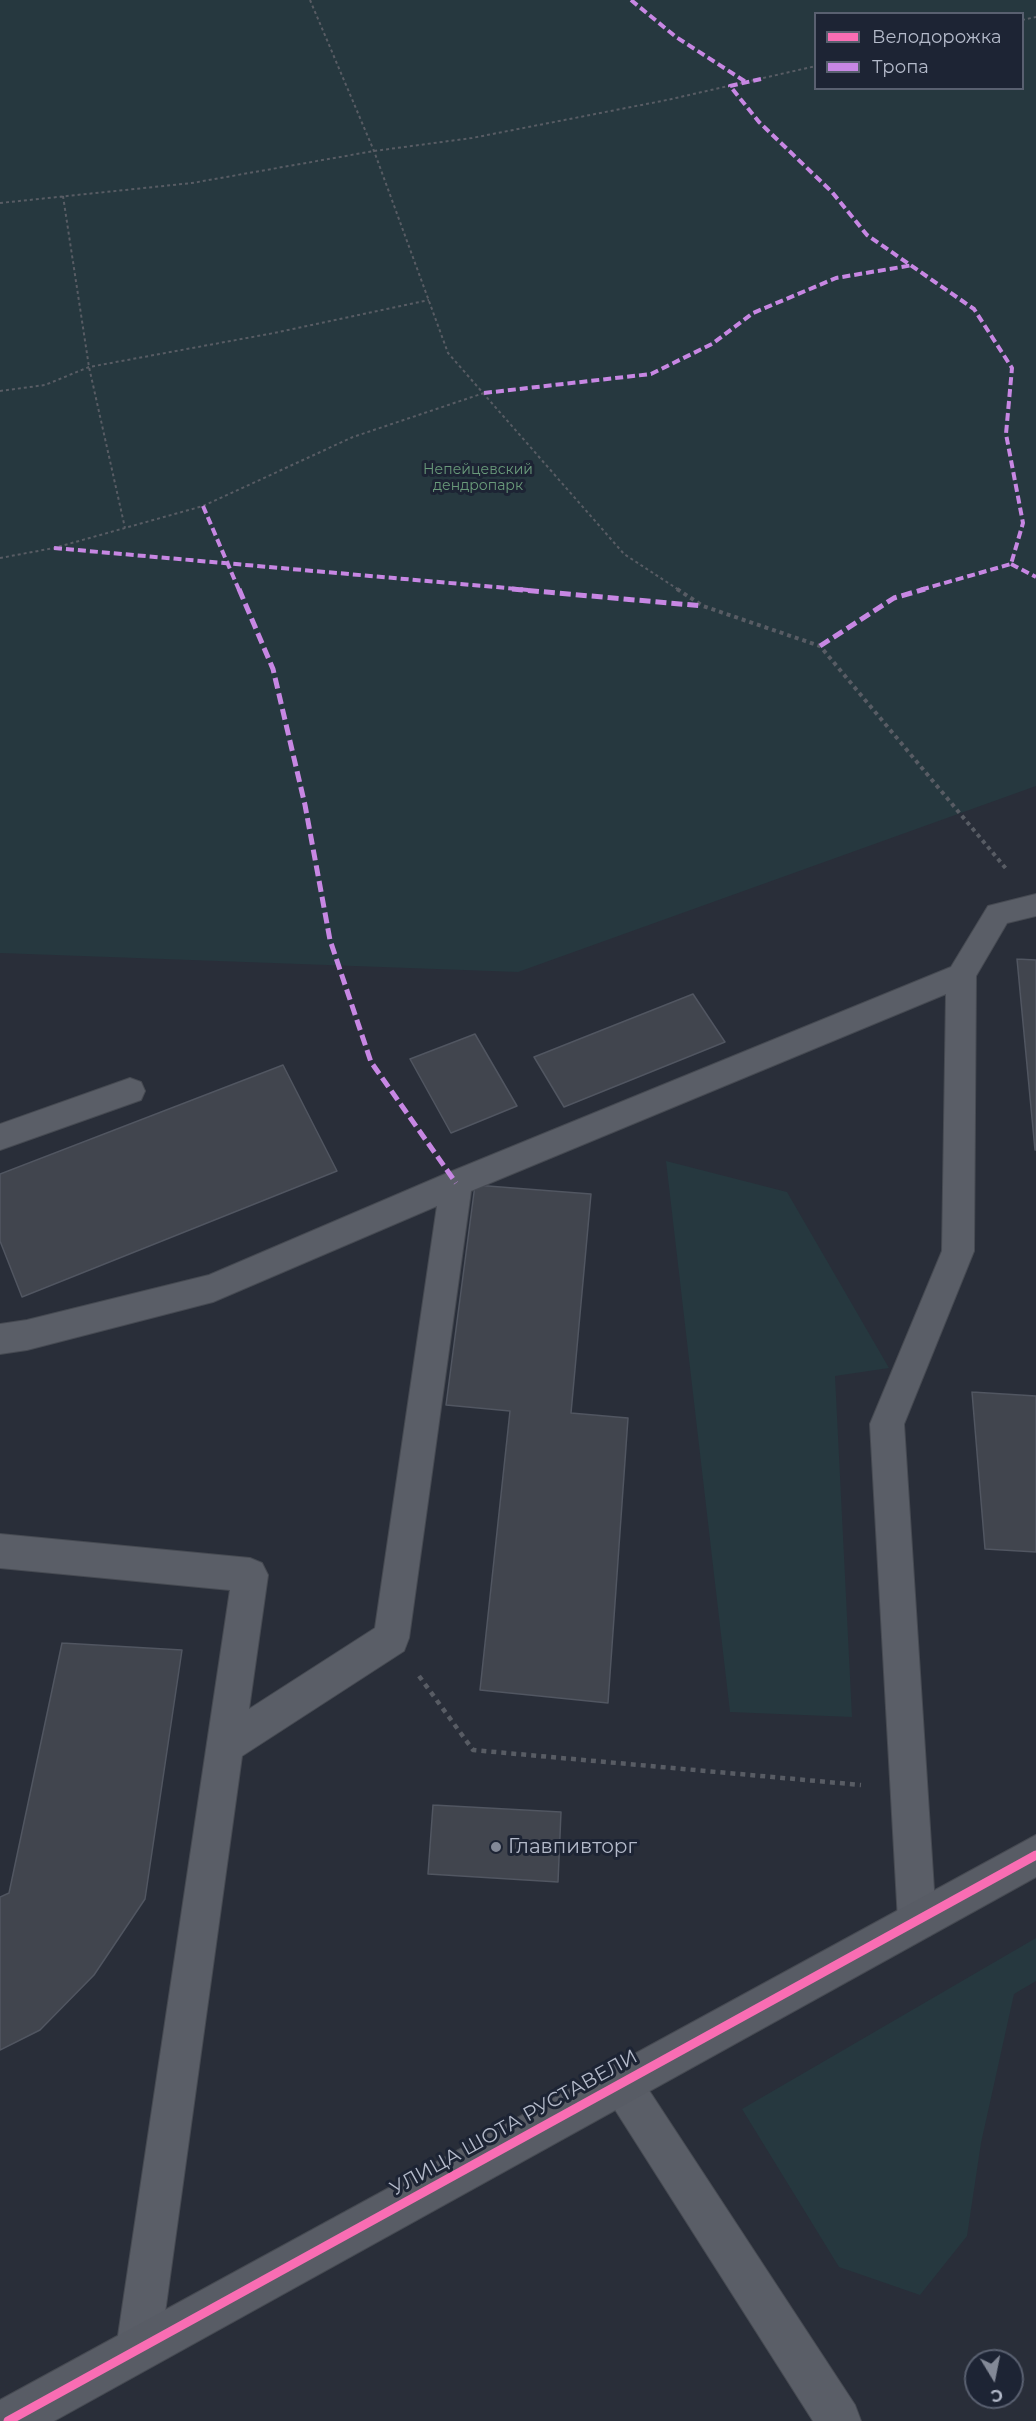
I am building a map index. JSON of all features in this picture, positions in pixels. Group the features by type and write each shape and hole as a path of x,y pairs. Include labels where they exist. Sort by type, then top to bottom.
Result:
{"street":[{"name":"УЛИЦА ШОТА РУСТАВЕЛИ","path":"8,2421 1036,1855"}],"lane":[{"path":"917,1921 887,1424 958,1251 961,975 998,914 1036,905"},
{"path":"0,1339 27,1335 213,1288 456,1183 961,975"},
{"path":"0,1137 130,1091"},
{"path":"225,1746 391,1638 456,1183"},
{"path":"0,1551 250,1575 138,2349"},
{"path":"621,2083 839,2421"}],"path":[{"path":"310,0 374,151 448,353 624,554 703,606 820,646 1014,877"},
{"path":"0,203 192,183 374,151 472,138 655,103 814,66"},
{"path":"63,196 89,367 125,528"},
{"path":"0,391 45,385 89,367 274,333 429,300"},
{"path":"0,558 54,548 203,506 353,437 484,393"},
{"path":"391,1638 473,1750 909,1789"}],"green space":[{"name":"Непейцевский дендропарк","path":"0,0 1036,0 1036,786 518,972 0,953"},
{"path":"666,1161 787,1192 889,1368 835,1376 852,1717 730,1712"},
{"path":"1036,1938 1036,1981 1014,1994 981,2143 967,2236 920,2295 839,2267 742,2109"}],"building":[{"path":"1017,959 1036,960 1036,1150 1035,1150"},
{"path":"693,994 725,1042 564,1107 534,1057"},
{"path":"475,1034 517,1106 451,1133 410,1059"},
{"path":"283,1065 337,1171 22,1297 0,1241 0,1174"},
{"path":"475,1185 591,1194 571,1413 628,1418 608,1703 480,1690 510,1411 446,1405"},
{"path":"972,1392 1036,1396 1036,1552 985,1549"},
{"path":"62,1643 182,1650 145,1899 94,1975 40,2030 0,2050 0,1897 9,1893"},
{"path":"433,1805 561,1812 558,1882 428,1874"}],"marked path":[{"path":"631,0 676,37 746,82"},
{"path":"761,79 730,86 759,122 832,192 867,235 974,309 1012,368 1006,434 1023,523 1011,564 894,598 820,646"},
{"path":"484,393 651,374 712,344 753,313 836,278 913,265"},
{"path":"203,506 273,669 305,805 330,940 371,1062 456,1183"},
{"path":"54,548 703,606"},
{"path":"1011,564 1036,577"}],"cycle path":[{"path":"8,2421 1036,1855"}],"place":[{"name":"Главпивторг","path":"496,1847"}]}
